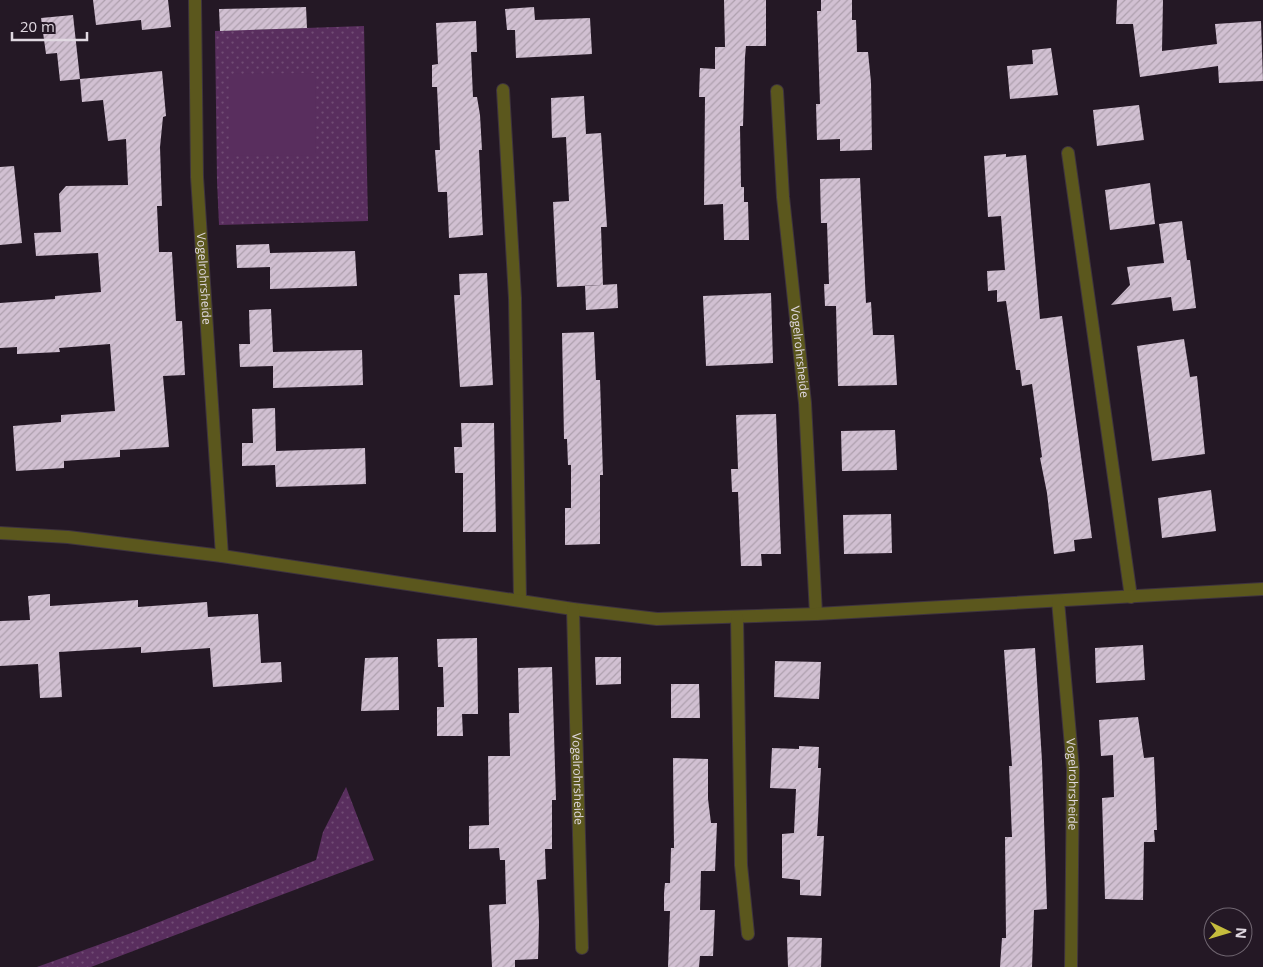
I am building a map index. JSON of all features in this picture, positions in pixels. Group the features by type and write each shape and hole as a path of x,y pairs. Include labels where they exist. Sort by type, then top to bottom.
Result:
{"street":[{"name":"Vogelrohrsheide","path":"195,0 197,177 222,556"},
{"path":"503,90 515,298 520,600"},
{"name":"Vogelrohrsheide","path":"776,91 783,197 805,403 816,614"},
{"path":"1068,153 1131,597"},
{"path":"0,534 68,537 222,556 573,609 656,619 816,614 1263,589"},
{"name":"Vogelrohrsheide","path":"1058,601 1073,769 1071,967"},
{"name":"Vogelrohrsheide","path":"573,609 582,948"},
{"path":"737,617 741,864 748,934"}],"shaded area":[{"path":"364,26 368,221 219,225 215,31"},
{"path":"315,73 316,155 230,156 229,74"},
{"path":"346,787 374,860 91,967 37,967 134,932 316,860 323,832"}],"building":[{"path":"93,0 168,0 171,27 142,30 141,20 96,25"},
{"path":"724,0 766,0 766,46 746,46 743,126 740,126 741,187 744,187 744,202 748,202 749,240 724,240 723,204 704,205 705,97 699,97 700,68 715,69 715,47 725,47"},
{"path":"821,0 852,0 852,20 856,20 857,52 868,52 871,82 872,150 840,151 840,139 817,140 816,104 820,104 817,11 821,11"},
{"path":"1117,0 1163,0 1162,51 1217,44 1215,24 1261,21 1263,81 1219,83 1218,66 1140,77 1133,24 1116,24"},
{"path":"306,7 307,28 220,31 219,9"},
{"path":"534,7 535,20 590,18 592,54 516,58 515,30 507,30 505,9"},
{"path":"73,15 80,79 60,81 57,53 46,54 41,18"},
{"path":"476,21 477,52 471,52 473,97 477,97 480,115 482,150 479,150 483,235 449,238 447,192 438,192 435,150 440,150 437,87 432,87 432,65 438,64 436,23"},
{"path":"1051,48 1058,95 1010,99 1007,66 1033,64 1032,50"},
{"path":"162,71 166,116 163,117 160,147 162,206 157,206 159,252 172,252 176,321 182,321 185,375 163,376 169,447 120,450 120,457 64,461 64,468 16,471 13,426 61,422 61,415 115,411 110,344 59,348 60,352 17,354 17,347 0,348 0,303 55,299 55,296 101,292 98,253 36,256 34,233 61,232 59,194 66,186 128,185 126,139 108,141 103,100 82,102 80,79"},
{"path":"584,96 586,134 601,133 607,227 601,227 603,285 557,287 553,202 569,201 566,137 552,138 551,98"},
{"path":"1139,105 1144,140 1097,146 1093,110"},
{"path":"1006,154 1006,157 1026,155 1040,319 1062,316 1092,538 1074,540 1075,551 1054,554 1047,493 1040,458 1042,457 1032,384 1022,386 1020,370 1016,370 1006,301 997,302 997,290 988,291 987,271 1005,270 1001,216 988,217 984,156"},
{"path":"14,166 22,243 0,245 0,167"},
{"path":"860,178 866,303 871,302 873,335 894,335 897,385 838,386 836,306 825,306 824,284 829,284 827,223 821,223 820,179"},
{"path":"1150,183 1155,224 1110,230 1105,190"},
{"path":"1182,221 1187,260 1190,260 1196,308 1173,311 1171,297 1111,305 1130,285 1127,267 1164,263 1159,224"},
{"path":"269,244 270,253 355,251 357,286 270,289 270,267 237,268 236,245"},
{"path":"487,273 493,385 460,387 454,295 460,295 459,274"},
{"path":"617,284 618,308 586,310 585,286"},
{"path":"771,293 773,363 706,366 703,296"},
{"path":"271,309 273,352 362,350 363,385 273,388 273,366 240,367 239,344 250,344 249,310"},
{"path":"594,332 596,380 600,380 603,475 600,475 600,544 565,545 565,508 571,508 571,465 568,465 567,439 564,439 562,333"},
{"path":"1184,339 1190,377 1197,376 1205,454 1152,461 1137,346"},
{"path":"275,408 276,451 365,448 366,484 276,487 275,465 242,466 242,443 253,443 252,409"},
{"path":"776,414 781,554 761,554 762,566 741,566 738,492 732,492 731,469 738,469 736,415"},
{"path":"461,423 494,423 496,532 463,532 463,473 455,473 454,447 462,447"},
{"path":"895,430 897,470 842,471 841,431"},
{"path":"1211,490 1216,531 1162,538 1158,498"},
{"path":"891,514 892,553 844,554 843,515"},
{"path":"50,594 50,606 138,600 138,607 207,602 208,617 258,614 261,663 281,662 282,682 213,687 210,648 141,653 141,647 59,652 62,697 40,698 38,664 0,666 0,621 30,620 28,596"},
{"path":"477,638 478,714 462,714 463,736 437,736 437,707 444,707 443,667 438,667 437,639"},
{"path":"1143,645 1145,680 1096,683 1095,648"},
{"path":"1035,648 1042,761 1047,909 1034,910 1032,967 1000,967 1002,938 1006,938 1005,837 1012,837 1009,766 1012,766 1004,650"},
{"path":"398,657 399,710 361,711 365,658"},
{"path":"595,657 621,657 621,684 596,685"},
{"path":"775,661 821,662 819,699 774,697"},
{"path":"552,667 556,800 552,800 552,849 545,849 546,879 537,880 538,959 515,960 515,967 492,967 489,905 506,904 505,860 500,860 499,848 469,849 469,826 489,825 488,756 510,756 509,713 519,713 518,668"},
{"path":"671,684 699,684 700,718 671,718"},
{"path":"1138,717 1144,758 1154,757 1157,830 1154,830 1155,842 1144,842 1143,900 1105,899 1102,798 1114,797 1113,755 1101,756 1099,720"},
{"path":"799,746 819,747 818,768 821,768 817,836 824,836 821,896 800,895 800,880 782,878 782,834 794,833 796,789 770,788 772,748 799,749"},
{"path":"673,758 708,759 708,799 711,823 717,823 715,871 701,871 700,910 715,910 713,956 700,956 699,967 668,967 670,911 664,911 664,894 665,883 670,883 671,848 674,848"},
{"path":"787,937 822,938 821,967 788,967"}]}
